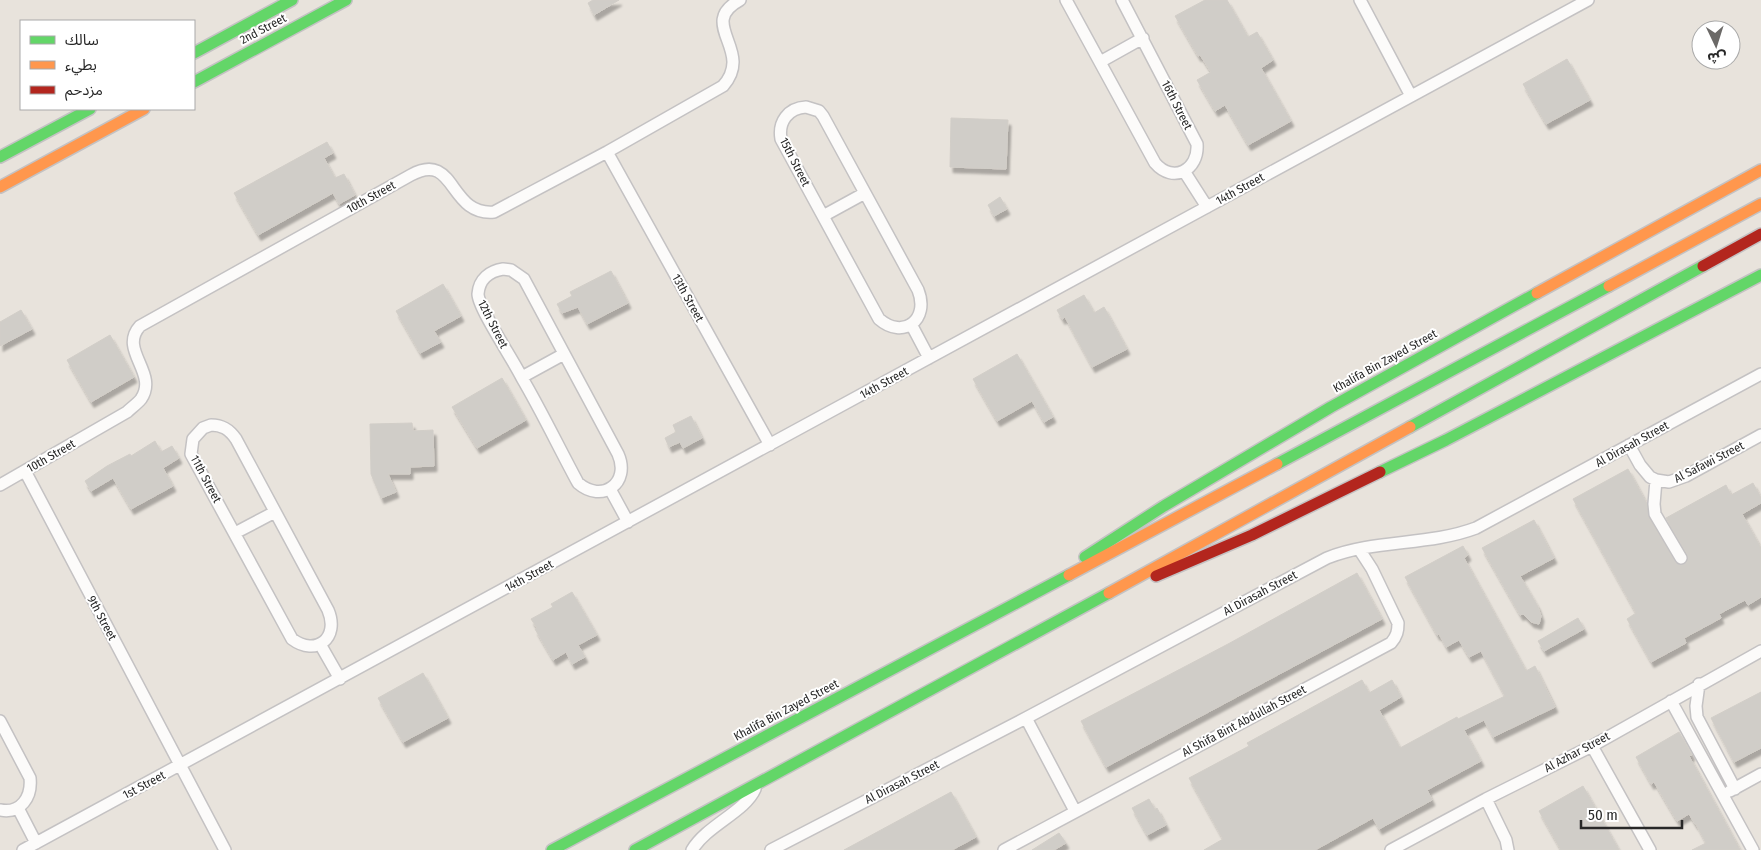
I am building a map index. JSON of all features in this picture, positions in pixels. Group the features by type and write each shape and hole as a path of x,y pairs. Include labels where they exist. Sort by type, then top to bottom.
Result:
{"main road":[{"name":"2nd Street","path":"195,52 292,0"},
{"name":"2nd Street","path":"195,81 346,0"},
{"path":"0,157 88,110"},
{"path":"0,187 142,110"},
{"name":"Khalifa Bin Zayed Street","path":"1032,594 1127,529 1331,407 1761,170"},
{"name":"Khalifa Bin Zayed Street","path":"552,850 1514,338 1761,204"},
{"path":"635,850 1109,593 1761,234"},
{"path":"1109,593 1181,566 1252,535 1446,440 1761,275"}],"street":[{"name":"10th Street","path":"0,485 127,412 141,398 146,382 145,374 132,343 133,336 140,326 416,172 427,170 438,172 448,179 464,203 469,207 481,212 494,212 607,152 716,90 729,79 734,64 734,56 723,27 723,19 730,6 740,0"},
{"path":"1066,0 1155,163 1160,170 1168,173 1184,171 1207,207"},
{"name":"16th Street","path":"1122,0 1197,144 1198,152 1195,159 1191,166 1184,171"},
{"path":"1360,0 1411,96"},
{"name":"14th Street","path":"181,765 1588,0"},
{"path":"1100,62 1143,38"},
{"name":"15th Street","path":"812,108 823,116 865,193 922,299 919,317 904,328 894,328 886,325 879,319 781,139 783,120 793,110 812,108"},
{"name":"13th Street","path":"607,152 770,445"},
{"path":"823,216 865,193"},
{"name":"12th Street","path":"495,270 511,270 524,279 564,354 621,461 621,475 617,482 610,488 598,492 591,491 578,483 522,377 479,302 479,287 483,280 495,270"},
{"path":"911,324 929,358"},
{"path":"522,377 564,354"},
{"name":"Al Dirasah Street","path":"772,850 1026,718 1315,564 1341,553 1441,539 1476,528 1761,374"},
{"name":"11th Street","path":"218,425 231,433 275,512 332,620 332,630 320,644 309,647 300,645 292,639 192,454 193,438 203,428 218,425"},
{"name":"Al Safawi Street","path":"1629,445 1644,471 1656,480 1669,482 1677,480 1761,435"},
{"name":"9th Street","path":"25,471 181,765"},
{"name":"Al Safawi Street","path":"1656,480 1654,504 1656,514 1681,558"},
{"path":"610,488 628,522"},
{"path":"235,533 275,512"},
{"name":"Al Shifa Bint Abdullah Street","path":"1004,850 1391,643 1396,637 1398,623 1372,569 1359,549"},
{"path":"320,644 340,679"},
{"name":"Al Azhar Street","path":"1391,850 1486,799 1592,746 1699,684 1761,651"},
{"path":"1699,684 1696,706 1697,717 1734,789"},
{"path":"1671,701 1753,850"},
{"path":"1026,718 1075,811"},
{"path":"0,721 30,778 31,788 28,798 18,808 0,810"},
{"path":"1592,746 1650,850"},
{"name":"1st Street","path":"23,850 181,765 225,850"},
{"path":"1724,795 1761,774"},
{"path":"692,850 714,826 744,804 753,793 757,784"},
{"path":"1486,799 1506,840 1508,850"},
{"path":"18,808 36,843"}],"building":[{"path":"593,0 619,0 594,15 588,3"},
{"path":"1205,0 1227,0 1248,37 1257,32 1273,60 1261,68 1291,121 1248,145 1225,105 1215,111 1197,80 1211,72 1200,55 1198,56 1175,16"},
{"path":"1567,59 1590,100 1546,124 1523,84"},
{"path":"951,118 1008,120 1006,169 950,167"},
{"path":"327,142 333,153 324,158 335,178 344,174 355,195 339,204 333,193 258,235 234,193"},
{"path":"1000,197 1007,209 994,216 988,205"},
{"path":"611,271 628,303 587,324 578,307 562,313 557,304 572,296 570,292"},
{"path":"443,284 461,316 434,331 441,342 420,353 396,311"},
{"path":"1084,295 1094,313 1104,307 1127,349 1092,367 1065,317 1062,319 1057,310"},
{"path":"21,310 32,329 0,346 0,322"},
{"path":"110,335 134,377 91,402 67,360"},
{"path":"1017,354 1053,417 1044,422 1032,401 997,421 973,379"},
{"path":"502,378 526,420 477,448 452,407"},
{"path":"691,416 702,438 683,448 680,442 669,447 665,438 676,432 673,425"},
{"path":"412,423 413,431 433,430 434,466 410,467 410,474 388,474 396,492 381,498 371,474 370,424"},
{"path":"155,441 161,452 172,446 179,458 163,468 173,486 131,509 113,478 91,491 85,481 107,466 130,454 131,456"},
{"path":"1628,469 1647,504 1649,518 1675,562 1681,565 1687,562 1688,555 1666,518 1726,485 1731,495 1753,483 1761,498 1761,503 1742,514 1761,548 1761,597 1748,605 1745,600 1719,614 1721,618 1684,638 1686,643 1651,662 1627,619 1636,613 1573,499"},
{"path":"1534,520 1554,558 1520,576 1537,605 1541,616 1539,624 1531,622 1523,614 1520,615 1482,548"},
{"path":"1463,546 1468,555 1464,558 1526,671 1535,666 1555,707 1493,737 1484,720 1464,730 1481,761 1427,790 1432,800 1379,829 1373,818 1315,850 1204,850 1223,839 1189,778 1249,746 1247,743 1362,680 1369,693 1392,680 1401,697 1379,710 1400,748 1457,717 1458,719 1505,696 1481,651 1469,657 1459,640 1446,647 1439,634 1437,635 1405,577"},
{"path":"1357,573 1382,619 1106,767 1081,721 1228,644"},
{"path":"572,592 597,635 578,645 585,657 572,664 566,652 553,660 531,619 553,607 551,604"},
{"path":"1578,618 1584,629 1544,651 1538,641"},
{"path":"423,673 448,718 403,742 378,698"},
{"path":"1761,692 1761,748 1734,762 1711,718"},
{"path":"1679,732 1692,755 1689,756 1740,850 1692,850 1706,843 1696,824 1689,814 1677,821 1654,782 1651,784 1636,757"},
{"path":"1583,786 1619,850 1561,850 1539,811"},
{"path":"951,792 976,837 952,850 844,850"},
{"path":"1149,799 1155,810 1157,808 1166,825 1147,835 1132,808"},
{"path":"1059,833 1066,843 1054,850 1032,850"}],"traffic: fast":[{"path":"195,52 292,0"},
{"path":"195,81 346,0"},
{"path":"0,157 88,110"},
{"path":"1410,427 1703,266"},
{"path":"1380,472 1446,440 1761,275"},
{"path":"1277,464 1609,286"},
{"path":"1085,557 1164,506 1331,407 1537,293"},
{"path":"552,850 1069,575"},
{"path":"635,850 1109,593"}],"traffic: slow":[{"path":"0,187 142,110"},
{"path":"1537,293 1761,170"},
{"path":"1609,286 1761,204"},
{"path":"1109,593 1410,427"},
{"path":"1069,575 1277,464"}],"traffic: jam":[{"path":"1703,266 1761,234"},
{"path":"1156,576 1252,535 1380,472"}]}
